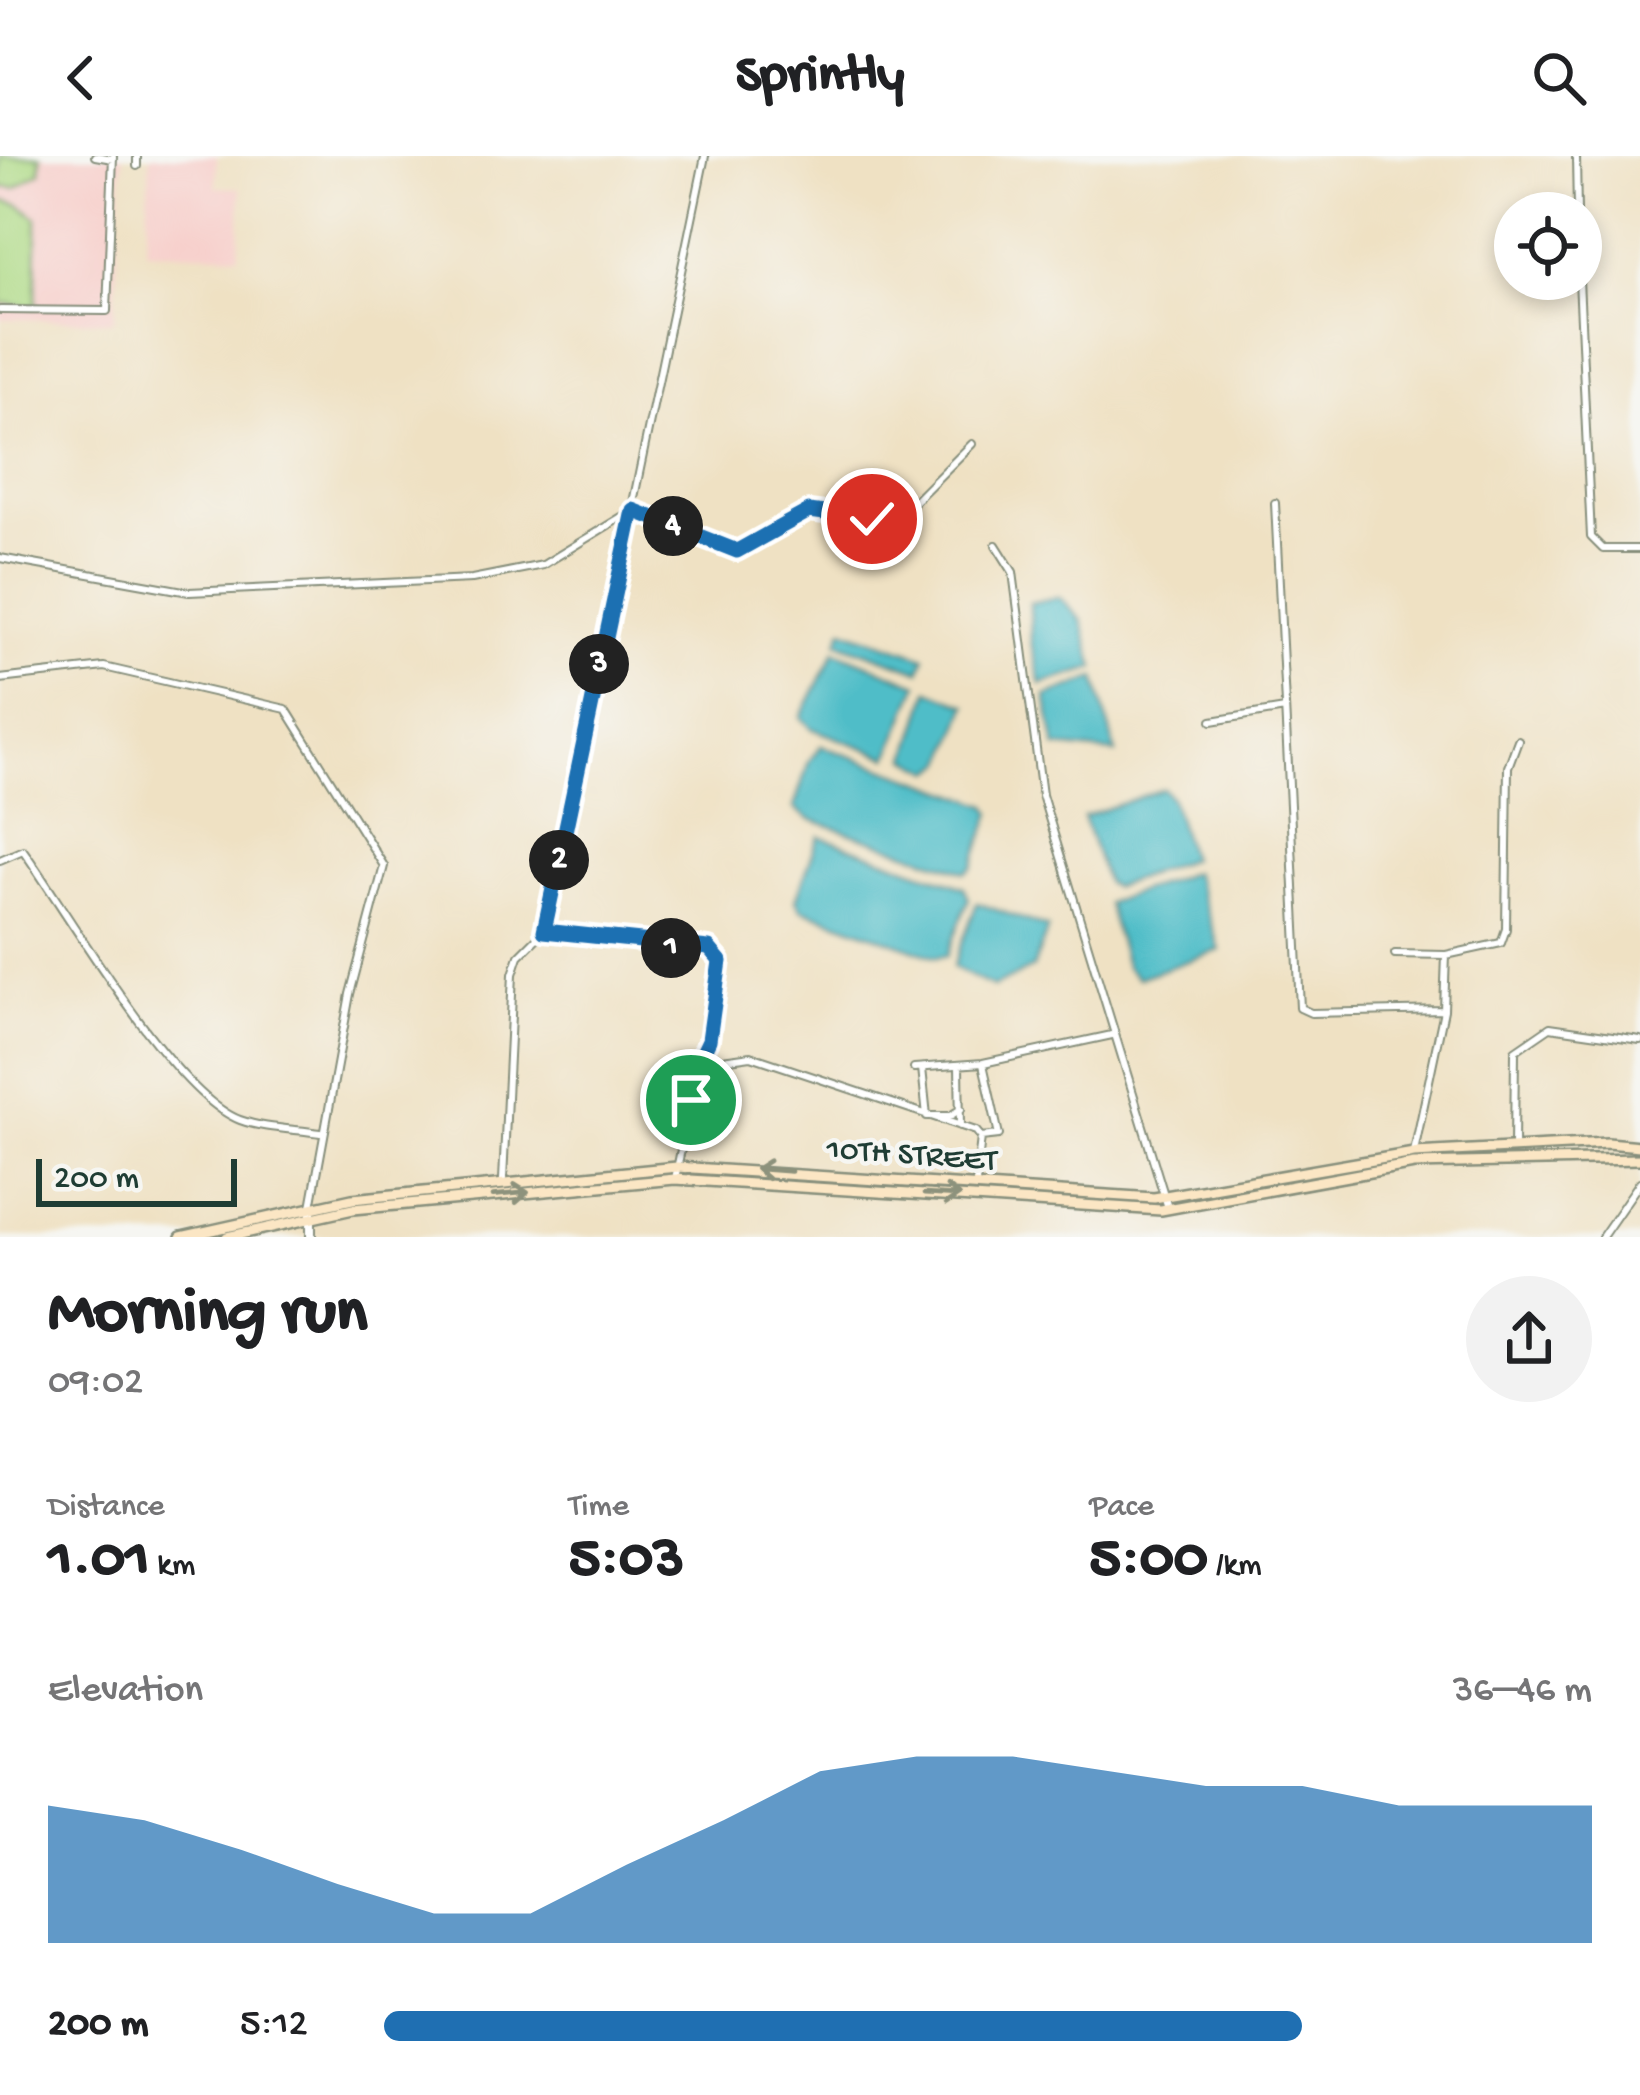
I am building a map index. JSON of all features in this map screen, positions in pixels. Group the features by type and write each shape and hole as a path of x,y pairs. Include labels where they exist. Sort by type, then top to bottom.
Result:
{"main road":[{"name":"10TH STREET","path":"181,1237 502,1180 676,1173 976,1184 1167,1203 1414,1153 1640,1146"},
{"name":"10TH STREET","path":"227,1237 311,1212 676,1173 1167,1203 1414,1164 1640,1159"}],"street":[{"path":"0,310 107,311 113,157 95,156"},
{"path":"137,156 137,166"},
{"path":"502,1180 513,974 519,956 544,931 705,156"},
{"path":"1576,156 1577,192"},
{"path":"1580,300 1592,538 1604,549 1640,549"},
{"path":"633,510 737,551 809,511 872,519 900,516 971,444"},
{"path":"1275,503 1300,1007 1311,1013 1444,1010"},
{"path":"0,558 189,592 472,579 543,565 633,510"},
{"path":"996,545 1013,572 1042,795 1167,1203"},
{"path":"0,679 104,667 286,709 384,866 322,1133 311,1237"},
{"path":"1213,721 1285,709"},
{"path":"1395,954 1446,955 1497,946 1506,929 1508,767 1518,740"},
{"path":"0,860 23,850 156,1046 227,1113 242,1121 322,1133"},
{"path":"544,931 709,948 720,961 709,1040 689,1082 691,1100 676,1173"},
{"path":"1414,1153 1444,1010 1446,955"},
{"path":"1514,1147 1516,1051 1550,1027 1640,1040"},
{"path":"927,1116 918,1068 983,1064 1112,1035"},
{"path":"700,1063 751,1056 960,1126 981,1138 999,1135 983,1064"},
{"path":"959,1065 960,1126"},
{"path":"927,1116 954,1116 962,1109"},
{"path":"976,1184 981,1138"},
{"path":"1602,1237 1640,1182"}],"shaded area":[{"path":"0,156 123,156 114,321 0,319"},
{"path":"150,156 217,156 216,187 241,188 239,255 146,251"}],"green space":[{"path":"0,156 41,156 40,172 16,188 0,187"},
{"path":"0,200 20,205 37,218 36,307 0,303"}],"water":[{"path":"1059,597 1082,621 1095,668 1041,684 1031,643 1030,603"},
{"path":"843,629 925,657 920,671 838,642"},
{"path":"835,651 918,684 889,757 813,729 801,718"},
{"path":"1096,678 1116,753 1056,747 1046,696"},
{"path":"929,690 967,705 946,762 933,771 908,758"},
{"path":"821,746 988,805 992,813 973,866 966,872 809,819 794,808 809,761"},
{"path":"1163,789 1171,798 1190,859 1113,887 1106,883 1083,817"},
{"path":"819,836 964,887 969,898 947,956 936,957 801,909 796,900"},
{"path":"1193,872 1220,950 1138,978 1126,967 1107,903"},
{"path":"977,903 1048,928 1033,968 993,987 953,967"}],"route":[{"path":"691,1100 689,1082 709,1040 720,961 715,953 709,948 660,947 544,931 633,510 737,551 809,511 872,519"}]}
